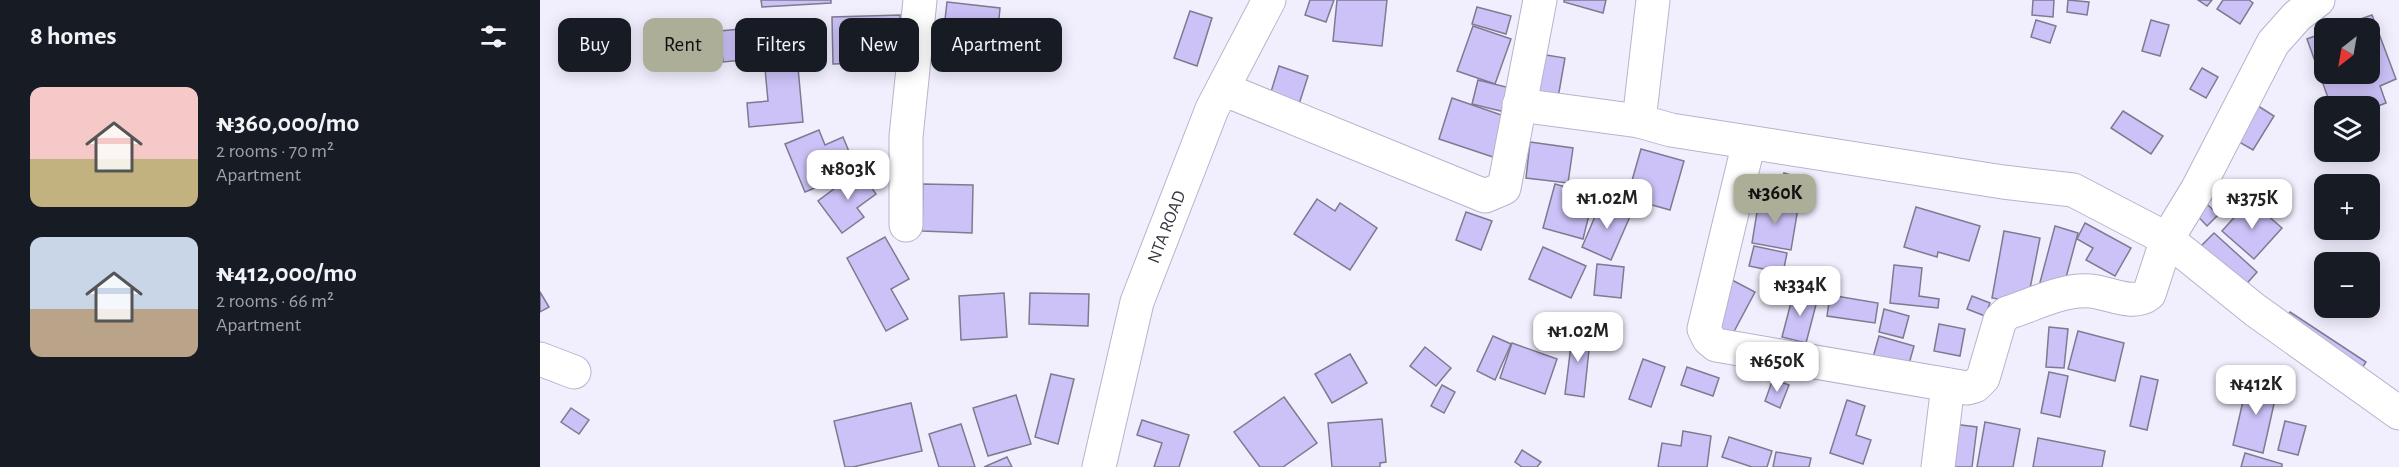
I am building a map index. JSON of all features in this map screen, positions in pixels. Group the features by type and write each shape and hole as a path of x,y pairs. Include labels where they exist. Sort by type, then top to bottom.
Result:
{"street":[{"path":"906,225 906,137 920,0"},
{"name":"NTA ROAD","path":"1099,467 1137,302 1212,110 1269,0"},
{"path":"1223,89 1485,196 1504,188 1540,0"},
{"path":"1639,121 1653,0"},
{"path":"1749,142 1704,329 1709,339 1716,345 1967,388 1975,386 1983,378 1996,330 2000,320 2007,313 2074,291 2090,291 2135,300 2149,294 2167,239 2197,190 2272,43 2297,16 2318,0"},
{"path":"1519,105 1639,121 1671,130 2003,182 2073,190 2167,239 2254,310 2399,413"},
{"path":"540,359 574,372"},
{"path":"1938,467 1948,385"}],"building":[{"path":"761,0 831,0 831,3 762,7"},
{"path":"1310,0 1334,0 1326,22 1305,15"},
{"path":"1337,0 1387,0 1382,46 1333,41"},
{"path":"1564,0 1606,0 1603,13 1564,2"},
{"path":"2033,0 2054,0 2053,17 2032,15"},
{"path":"2068,0 2089,2 2087,15 2067,12"},
{"path":"2198,0 2212,0 2207,6"},
{"path":"2223,0 2249,0 2253,3 2240,24 2217,9"},
{"path":"947,2 1000,8 999,18 945,18"},
{"path":"1477,7 1511,16 1506,34 1472,24"},
{"path":"1190,11 1212,18 1197,66 1174,58"},
{"path":"900,15 900,18 839,18 839,64 833,64 832,17"},
{"path":"2036,20 2056,26 2050,43 2031,37"},
{"path":"2151,20 2169,25 2160,56 2142,51"},
{"path":"1473,26 1511,39 1495,84 1457,71"},
{"path":"735,30 735,61 723,62 723,31"},
{"path":"2314,36 2314,59 2307,39"},
{"path":"2380,36 2396,79 2380,86 2386,103 2380,105 2380,96 2327,96 2323,84 2380,84"},
{"path":"1540,54 1565,58 1556,109 1530,104"},
{"path":"1279,66 1308,76 1294,120 1265,111"},
{"path":"2202,68 2218,77 2206,98 2190,89"},
{"path":"765,72 798,72 803,122 749,127 747,103 768,101"},
{"path":"1478,80 1514,89 1509,113 1472,104"},
{"path":"1452,98 1510,118 1496,158 1439,139"},
{"path":"2255,104 2274,116 2253,150 2234,139"},
{"path":"2123,111 2163,136 2151,154 2111,128"},
{"path":"819,130 825,145 843,137 857,171 805,192 785,144"},
{"path":"1530,142 1573,148 1568,183 1526,178"},
{"path":"1641,149 1684,161 1670,210 1627,198"},
{"path":"859,170 876,194 857,208 864,217 842,233 818,201"},
{"path":"1784,173 1802,178 1797,192 1779,186"},
{"path":"923,184 973,185 972,233 922,231"},
{"path":"1555,184 1594,195 1583,239 1543,228"},
{"path":"2201,198 2218,215 2207,226 2190,208"},
{"path":"1317,199 1335,211 1340,203 1377,228 1350,270 1294,234"},
{"path":"1602,200 1632,212 1611,260 1582,247"},
{"path":"1759,200 1798,208 1791,250 1752,243"},
{"path":"2250,200 2282,228 2254,259 2222,231"},
{"path":"1916,207 1980,226 1969,261 1938,252 1937,257 1904,247"},
{"path":"1466,212 1492,221 1481,250 1456,240"},
{"path":"2085,223 2131,248 2115,276 2086,260 2093,248 2077,239"},
{"path":"2055,226 2078,233 2061,296 2038,290"},
{"path":"2004,231 2040,238 2027,304 1992,298"},
{"path":"2214,233 2257,272 2243,288 2199,248"},
{"path":"885,237 909,279 891,289 908,319 886,331 847,258"},
{"path":"1754,246 1787,253 1783,273 1749,266"},
{"path":"1543,247 1586,266 1571,298 1529,279"},
{"path":"1597,264 1624,267 1621,298 1594,295"},
{"path":"1894,265 1922,268 1919,296 1939,299 1938,308 1890,303"},
{"path":"1732,280 1755,292 1722,354 1700,342"},
{"path":"1794,291 1818,297 1806,343 1782,337"},
{"path":"540,292 549,307 540,312"},
{"path":"1004,293 1007,337 961,340 959,296"},
{"path":"1030,293 1089,294 1088,326 1029,324"},
{"path":"1830,295 1878,303 1875,323 1827,316"},
{"path":"1972,296 1990,303 1985,316 1967,309"},
{"path":"1884,309 1909,316 1903,338 1879,332"},
{"path":"2290,312 2366,362 2352,383 2276,333"},
{"path":"1939,324 1965,329 1960,356 1934,351"},
{"path":"2049,327 2068,329 2064,368 2046,367"},
{"path":"1573,329 1591,331 1584,397 1565,394"},
{"path":"2078,331 2124,343 2115,381 2068,369"},
{"path":"1493,336 1511,344 1495,380 1477,371"},
{"path":"1879,336 1914,346 1905,378 1870,368"},
{"path":"1512,343 1557,359 1545,394 1500,378"},
{"path":"1425,347 1451,368 1436,386 1410,366"},
{"path":"1350,354 1367,383 1332,403 1315,374"},
{"path":"1643,359 1665,367 1651,407 1629,399"},
{"path":"1687,367 1719,378 1713,396 1681,385"},
{"path":"2049,372 2068,376 2060,417 2041,413"},
{"path":"1051,374 1074,379 1058,444 1035,437"},
{"path":"2141,376 2158,380 2147,430 2130,426"},
{"path":"1773,379 1789,385 1780,408 1765,401"},
{"path":"2248,379 2278,386 2263,453 2233,445"},
{"path":"1442,385 1455,392 1444,413 1431,406"},
{"path":"1016,395 1031,444 988,456 973,408"},
{"path":"1284,397 1317,443 1283,467 1260,467 1234,432"},
{"path":"1847,400 1865,406 1856,435 1871,440 1863,464 1830,453"},
{"path":"911,403 922,451 845,467 834,421"},
{"path":"571,408 589,420 579,434 561,422"},
{"path":"1382,419 1386,462 1380,463 1380,467 1332,467 1328,423"},
{"path":"1142,420 1189,435 1179,467 1154,467 1162,443 1137,435"},
{"path":"2285,421 2306,426 2298,455 2278,450"},
{"path":"1937,422 1977,427 1972,467 1932,467"},
{"path":"1985,422 2020,429 2013,467 1977,467"},
{"path":"961,424 975,467 939,467 929,434"},
{"path":"1683,431 1711,436 1707,467 1658,467 1662,443 1681,446"},
{"path":"1729,437 1772,451 1767,467 1752,467 1722,457"},
{"path":"2038,438 2105,451 2102,467 2033,467"},
{"path":"1522,450 1541,462 1537,467 1522,467 1515,462"},
{"path":"1776,452 1811,458 1809,467 1773,467"},
{"path":"2245,453 2282,464 2282,467 2241,467"},
{"path":"1007,457 1012,467 984,467"}]}
